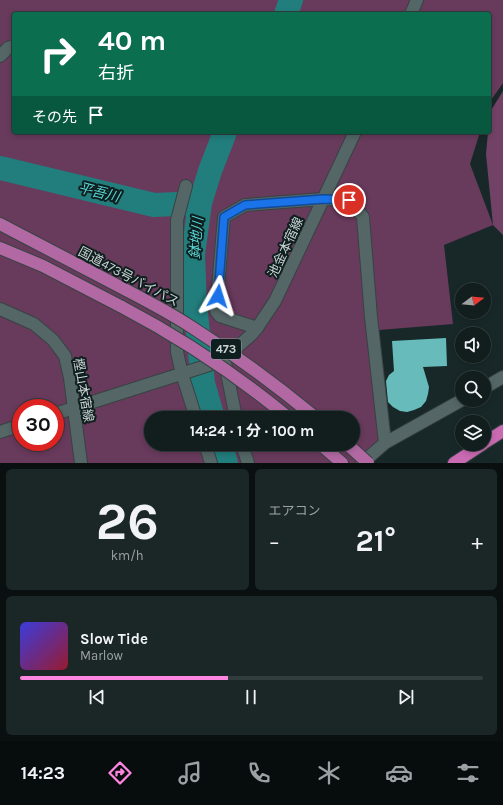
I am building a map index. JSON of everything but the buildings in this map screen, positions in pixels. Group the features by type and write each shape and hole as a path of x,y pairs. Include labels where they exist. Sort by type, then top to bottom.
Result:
{"highway":[{"name":"国道473号バイパス","path":"0,224 128,291 189,325 282,389 308,411"},
{"name":"473","path":"0,248 43,266 162,328 225,369 280,411"},
{"path":"491,439 503,431"},
{"path":"328,451 342,463"},
{"path":"355,451 368,463"},
{"path":"454,463 473,451"}],"street":[{"path":"412,12 417,0"},
{"path":"0,56 8,48 12,47"},
{"name":"池金本宿線","path":"182,374 209,365 224,356 251,335 257,328 275,301 354,134"},
{"path":"186,186 177,220 177,352 182,374 194,411"},
{"path":"257,328 220,316 216,311 224,217 245,205 324,199 349,200 363,217 371,317 385,443"},
{"name":"樫山本宿線","path":"0,309 34,324 53,340 65,356 74,407 81,463"},
{"path":"224,356 235,411"},
{"path":"64,411 182,374"},
{"path":"491,384 503,377"},
{"path":"362,463 385,443 455,404"},
{"path":"0,432 12,428"},
{"path":"207,451 211,463"},
{"path":"244,451 248,463"}],"shaded area":[{"path":"0,0 503,0 503,83 491,100 491,12 12,12 12,134 479,134 470,164 493,225 444,245 453,324 379,330 390,431 367,463 0,463"},
{"path":"503,91 503,235 493,225 486,154 488,134 491,134 491,110"}],"waterway":[{"name":"鉢地川","path":"287,12 291,0"},
{"name":"鉢地川","path":"211,411 203,383 195,303 193,255 200,203 224,134"},
{"name":"平吾川","path":"0,168 154,205 200,203"},
{"name":"鉢地川","path":"222,451 226,463"}],"route":[{"path":"218,296 224,217 245,205 324,199 349,200"}]}
